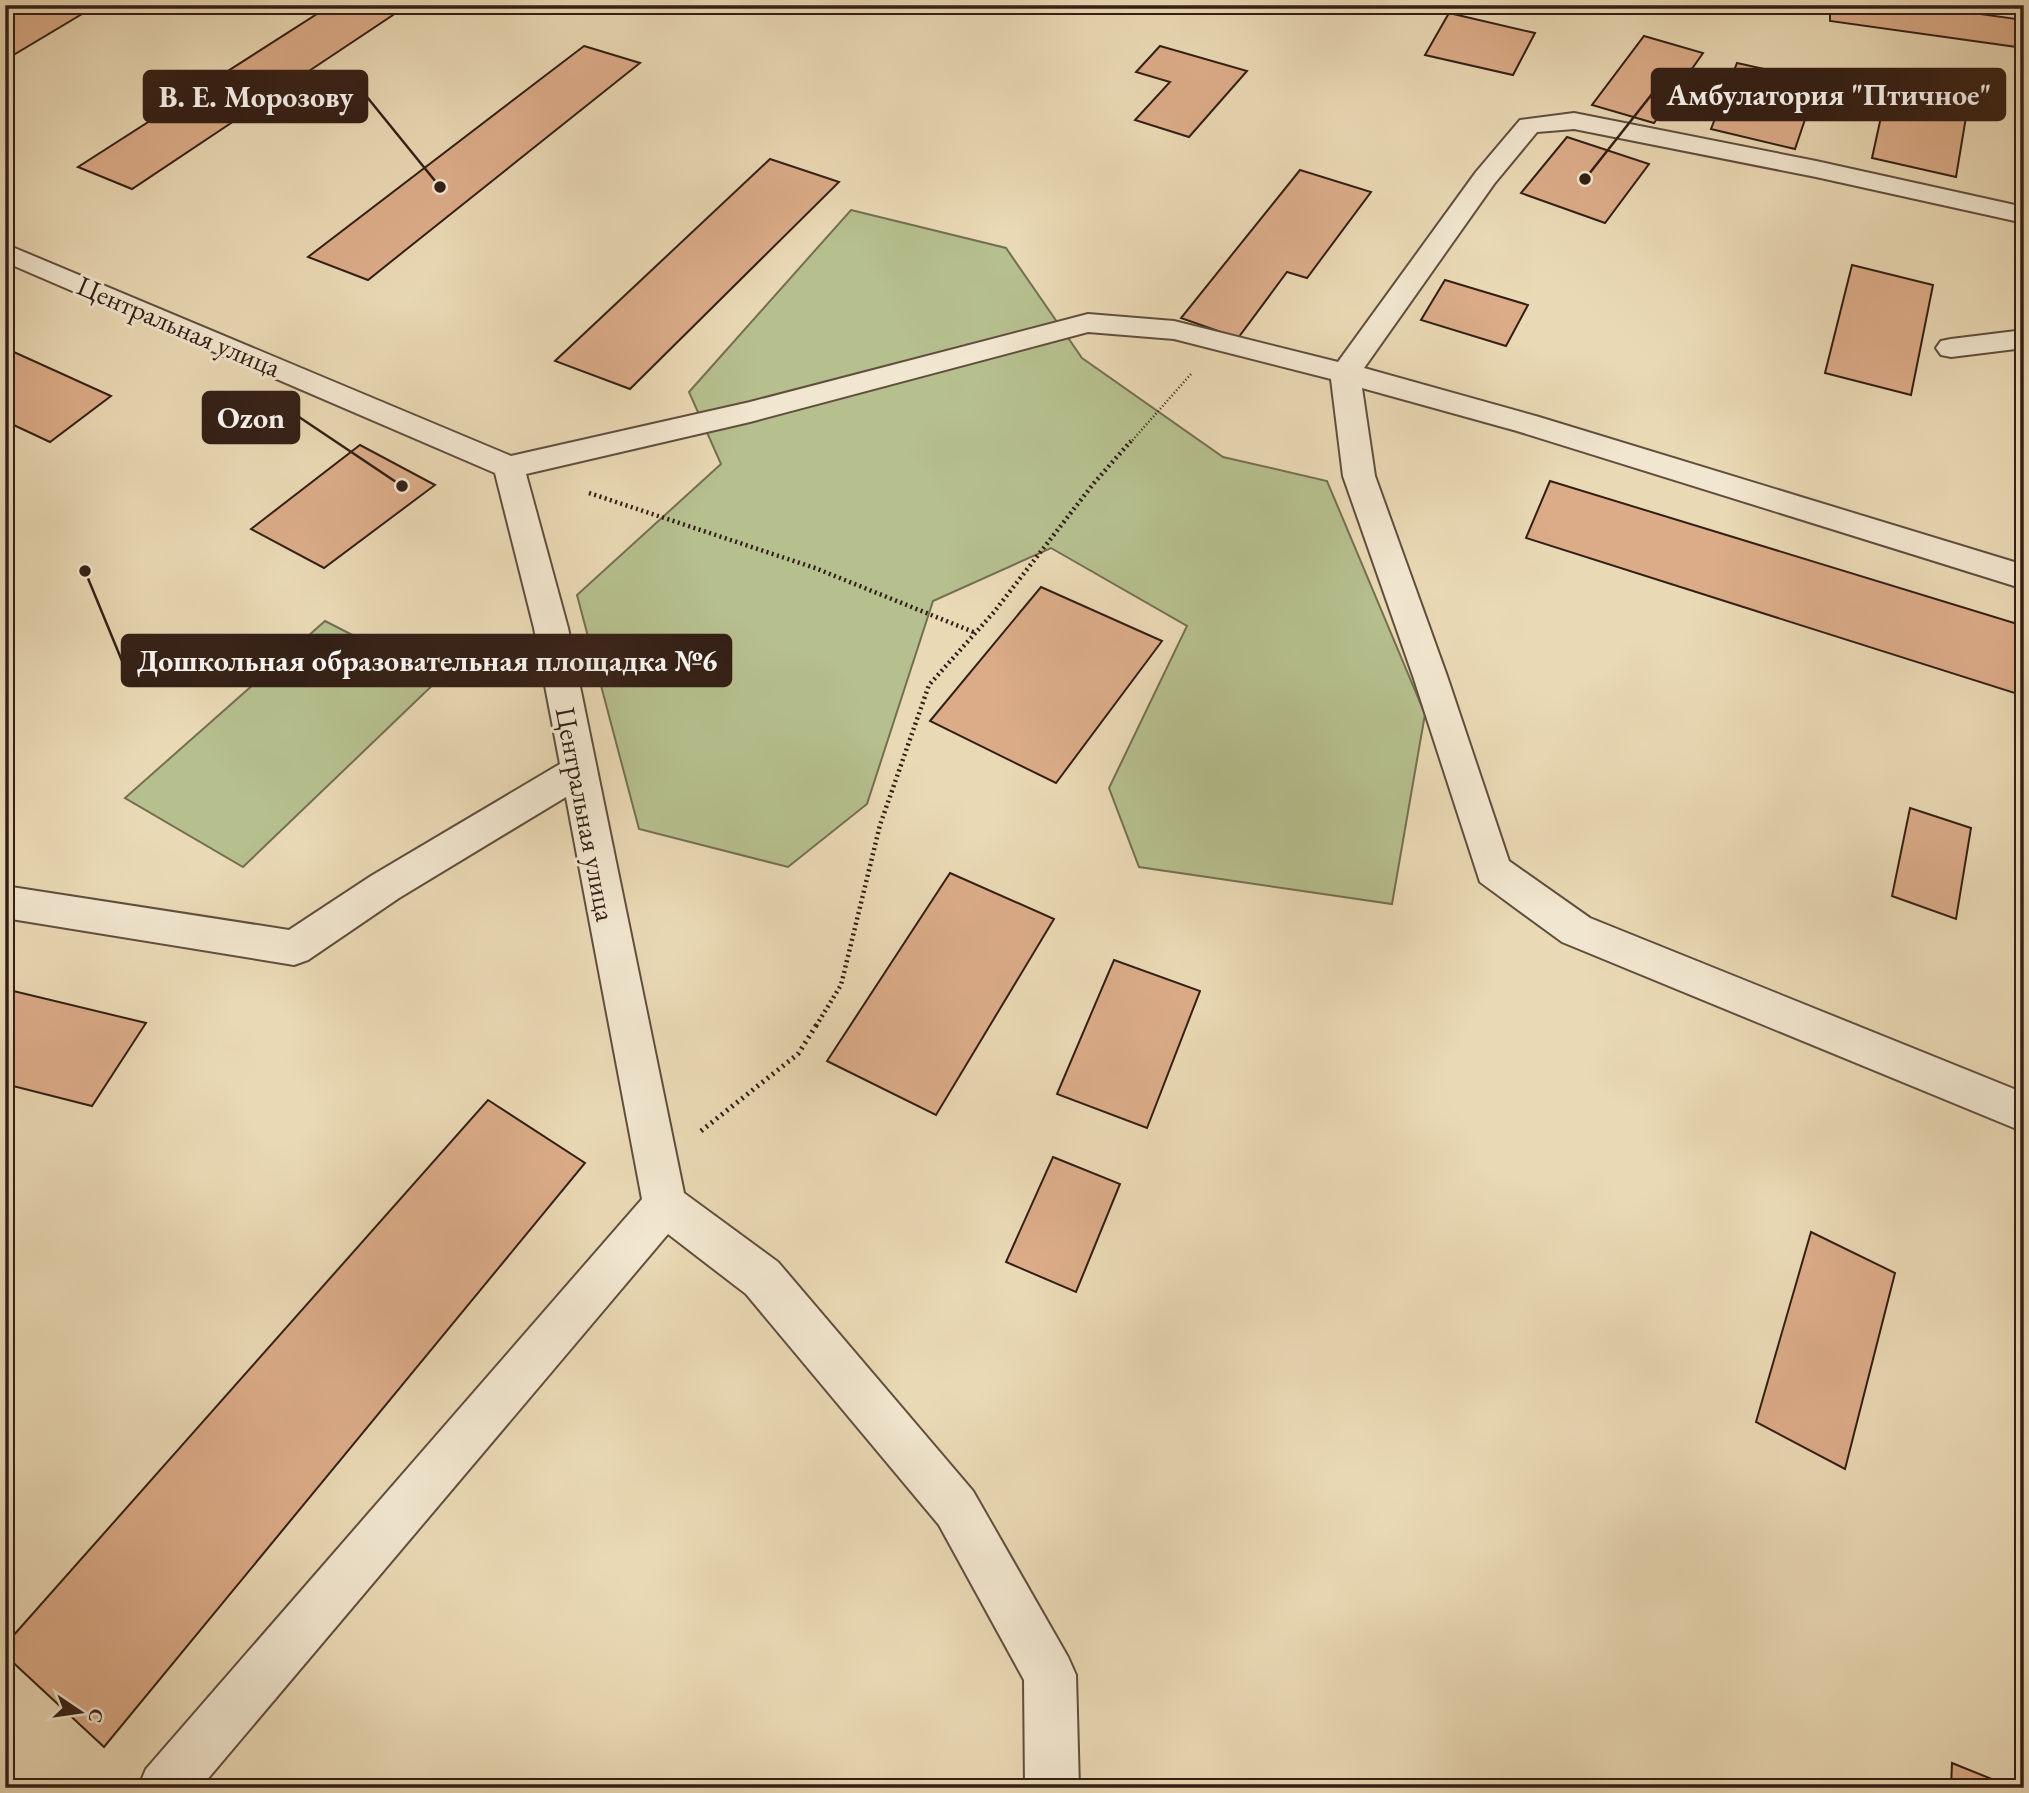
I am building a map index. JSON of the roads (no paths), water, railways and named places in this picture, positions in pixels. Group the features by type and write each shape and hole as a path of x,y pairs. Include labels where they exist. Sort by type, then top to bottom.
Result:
{"street":[{"path":"2024,215 1816,169 1574,121 1529,125 1485,178 1345,373 1359,476 1430,676 1493,871 1576,929 2024,1113"},
{"name":"Центральная улица","path":"5,253 509,467 551,628 662,1185"},
{"path":"509,467 750,412 1088,323 1174,330 1345,373 1528,424 2024,577"},
{"path":"1951,348 2024,340"},
{"path":"5,902 294,948 385,887 578,772"},
{"path":"165,1788 662,1185 762,1278 956,1508 1051,1675 1052,1788"}],"place":[{"name":"Амбулатория \"Птичное\"","path":"1585,179"},
{"name":"В. Е. Морозову","path":"440,187"},
{"name":"Ozon","path":"402,486"},
{"name":"Дошкольная образовательная площадка №6","path":"85,571"}]}
